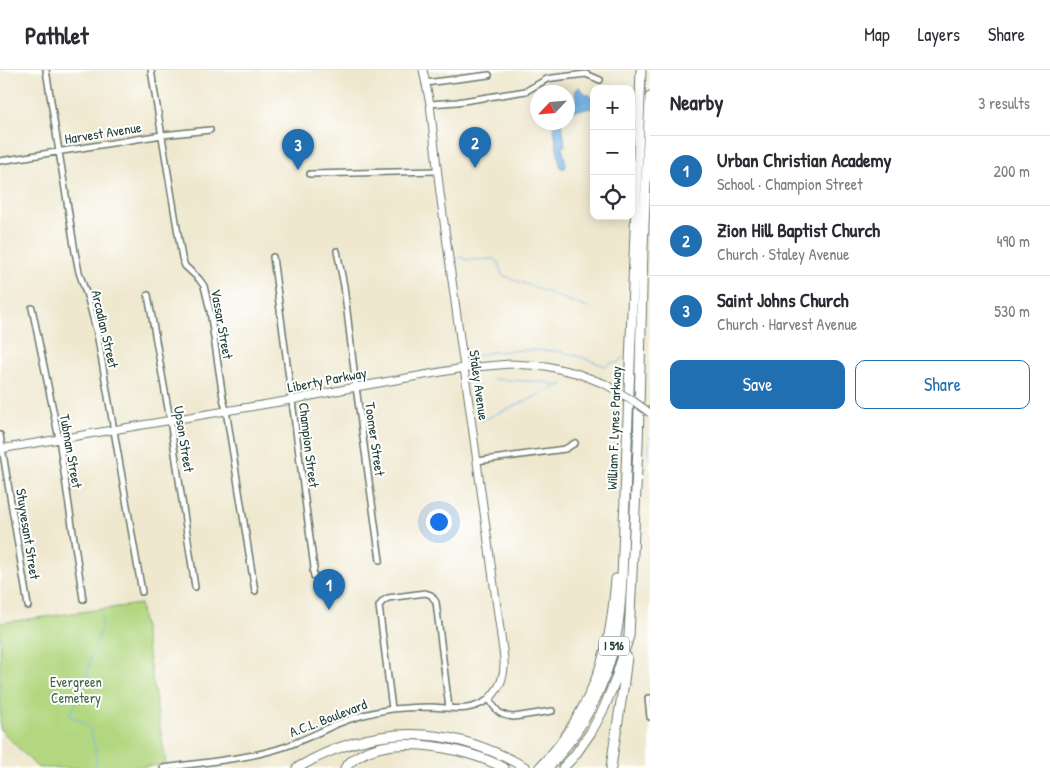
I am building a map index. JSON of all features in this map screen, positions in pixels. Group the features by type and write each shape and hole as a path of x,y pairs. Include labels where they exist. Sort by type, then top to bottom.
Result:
{"highway":[{"name":"William F. Lynes Parkway","path":"548,768 572,739 591,707 599,689 616,636 621,600 641,70"},
{"name":"William F. Lynes Parkway","path":"563,768 591,732 604,708 615,681 629,636 650,97"},
{"path":"539,768 554,752 573,725 595,683 602,664 612,617 620,535 625,507"},
{"path":"611,768 629,636"},
{"path":"297,768 324,754 348,745 374,738 400,735 427,735 460,741 494,752 526,768"},
{"path":"345,768 354,758 368,751 392,746 410,745 434,746 458,751 503,767"}],"street":[{"name":"Arcadian Street","path":"46,70 79,272 92,310 142,592"},
{"name":"Vassar Street","path":"150,70 182,258 185,266 204,286 210,312 254,591"},
{"name":"Staley Avenue","path":"424,70 504,665 504,675 501,683 489,699"},
{"path":"430,104 457,102 526,91 547,79 553,78 586,74 600,80"},
{"path":"425,83 489,75"},
{"name":"Harvest Avenue","path":"0,161 162,135 210,130"},
{"path":"310,174 437,172"},
{"name":"Toomer Street","path":"337,251 380,560"},
{"name":"Champion Street","path":"273,257 314,576"},
{"name":"Upson Street","path":"148,295 170,420 194,587"},
{"name":"Tubman Street","path":"32,308 59,439 83,599"},
{"name":"Liberty Parkway","path":"1,449 114,431 464,368 510,364 565,370 604,384 650,413"},
{"name":"Stuyvesant Street","path":"0,436 28,606"},
{"path":"477,461 565,449 575,443"},
{"path":"392,709 379,606 382,600 385,599 425,593 431,594 436,602 449,708"},
{"path":"649,698 650,717"},
{"path":"489,699 498,712 508,716 514,717 552,711"},
{"name":"A.C.L. Boulevard","path":"163,768 268,752 293,744 348,720 392,709 419,707 471,708 489,699"}],"green space":[{"name":"Evergreen Cemetery","path":"140,604 166,764 130,768 38,768 0,729 0,623"}],"water":[{"path":"579,87 586,94 590,95 590,108 575,110 577,88"},
{"path":"555,130 563,130 565,146 562,146 565,168 560,166"}],"waterway":[{"path":"456,258 461,257 466,260 494,259 499,264 502,275 588,308"},
{"path":"474,357 491,352 557,351 605,366 614,362 617,363 623,357"},
{"path":"383,379 454,366"},
{"path":"492,379 544,382 556,385"},
{"path":"478,418 481,421 563,384"},
{"path":"650,442 650,460"},
{"path":"94,651 102,624 102,614"},
{"path":"86,685 91,655"},
{"path":"628,684 634,685"},
{"path":"83,691 69,715 83,723 90,730 97,766"}],"place":[{"name":"Zion Hill Baptist Church","path":"475,168"},
{"name":"Saint Johns Church","path":"298,170"},
{"name":"Urban Christian Academy","path":"329,610"}]}
